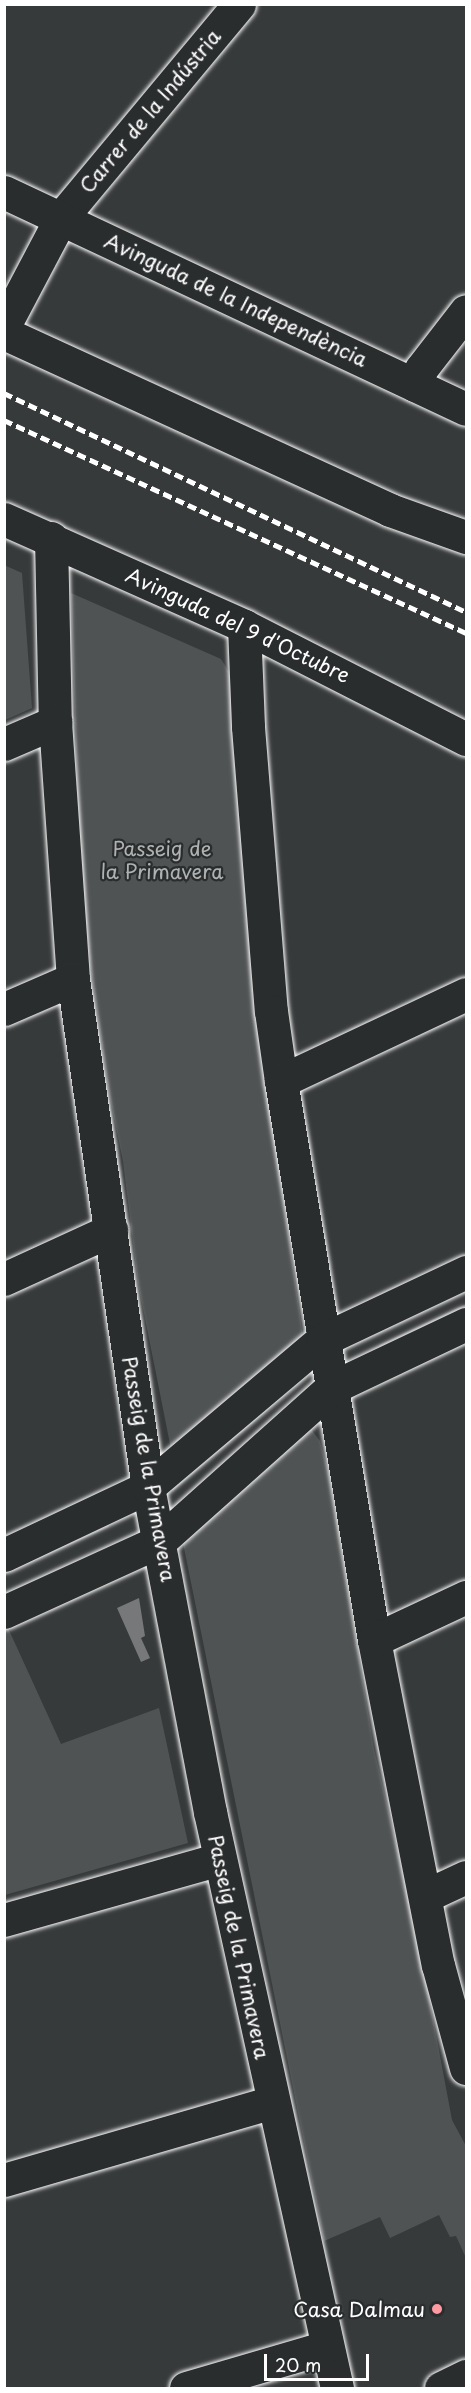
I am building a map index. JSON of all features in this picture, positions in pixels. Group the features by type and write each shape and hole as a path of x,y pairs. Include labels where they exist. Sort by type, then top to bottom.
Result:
{"street":[{"name":"Carrer de la Indústria","path":"4,326 61,218 239,4"},
{"name":"Avinguda de la Independència","path":"4,192 466,410"},
{"path":"415,385 421,369 466,311"},
{"path":"4,333 390,510 466,537"},
{"path":"390,510 466,554"},
{"name":"Avinguda del 9 d'Octubre","path":"4,519 244,626 466,739"},
{"name":"Passeig de la Primavera","path":"51,538 55,722 73,979 148,1487 220,1858 326,2347 337,2388"},
{"path":"244,626 248,727 271,1011 281,1081 322,1340 374,1640 438,1965 466,2068"},
{"path":"4,744 55,722"},
{"path":"4,1008 73,979"},
{"path":"281,1081 466,994"},
{"path":"4,1279 111,1230"},
{"path":"4,1555 148,1487 322,1340 466,1272"},
{"path":"4,1612 160,1541 331,1388 466,1324"},
{"path":"374,1640 466,1597"},
{"path":"4,1920 220,1858"},
{"path":"425,1896 466,1878"},
{"path":"4,2180 272,2102"},
{"path":"186,2388 326,2347"},
{"path":"441,2388 466,2376"}],"green space":[{"path":"4,565 22,573 32,708 5,720"},
{"name":"Passeig de la Primavera","path":"71,593 221,659 229,672 278,1161 303,1337 171,1449 138,1283 123,1161 109,1093 91,968 80,867"},
{"path":"466,1304 466,1313 382,1352 379,1345"},
{"path":"282,1386 285,1395 173,1491 171,1487"},
{"path":"305,1429 311,1429 320,1441 329,1474 374,1749 417,1933 452,2120 466,2146 466,2258 456,2236 450,2237 439,2215 390,2238 380,2217 324,2241 181,1533"},
{"path":"106,1518 109,1527 5,1574 4,1563"},
{"path":"8,1628 61,1744 159,1708 188,1843 5,1895 4,1630"}],"shaded area":[{"path":"139,1598 145,1636 141,1638 150,1658 141,1662 117,1608"}],"railway":[{"path":"4,393 466,612"},
{"path":"4,420 466,633"}],"place":[{"name":"Casa Dalmau","path":"437,2309"}]}
